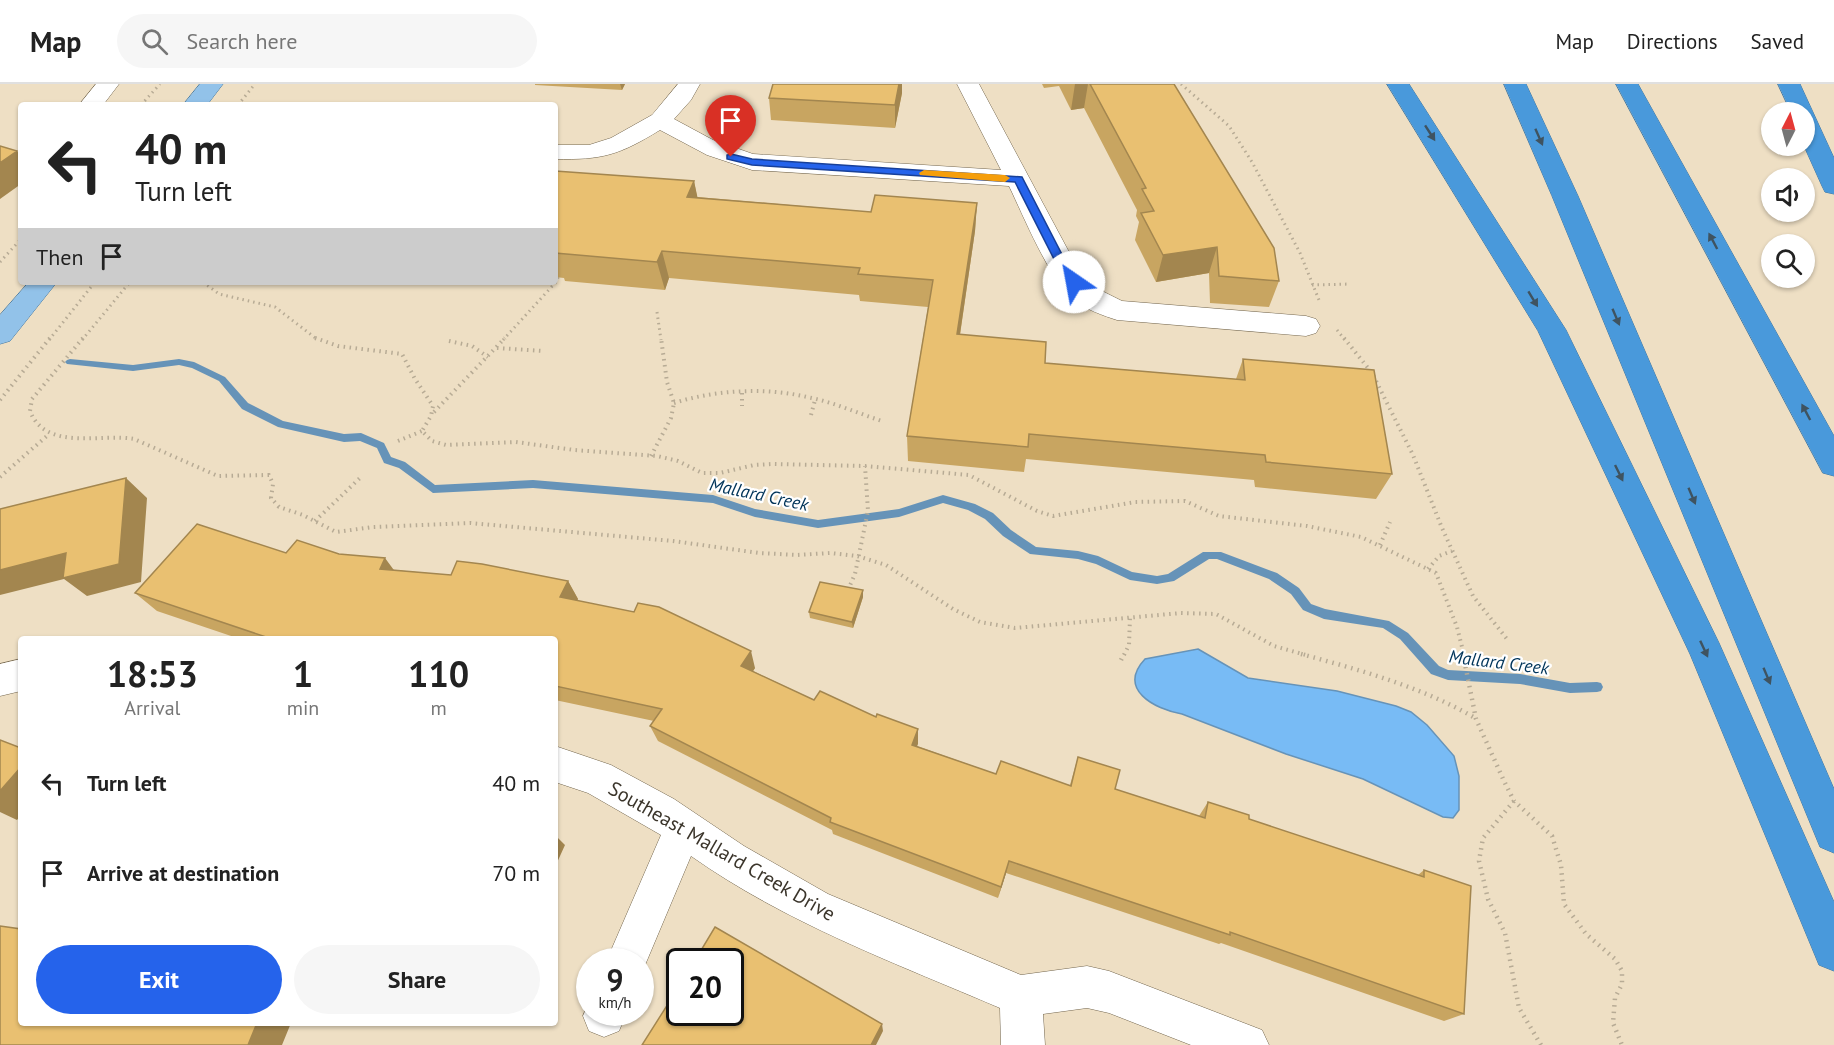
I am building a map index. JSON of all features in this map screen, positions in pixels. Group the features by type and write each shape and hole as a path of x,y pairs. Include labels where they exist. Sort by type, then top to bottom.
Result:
{"highway":[{"path":"1398,84 1485,219 1552,330 1707,654 1834,950"},
{"path":"1515,84 1565,196 1834,834"},
{"path":"1627,84 1834,464"},
{"path":"1790,84 1798,102"},
{"path":"1815,142 1834,186"}],"main road":[{"path":"197,102 212,84"},
{"path":"0,334 41,285"}],"street":[{"path":"93,102 108,84"},
{"path":"558,152 594,152 619,144 660,120 683,95 688,84"},
{"path":"968,84 1065,270 1084,294 1117,310 1315,317"},
{"path":"660,120 712,149 752,162 1018,179"},
{"path":"558,132 634,134"},
{"path":"0,680 18,676"},
{"name":"Southeast Mallard Creek Drive","path":"558,765 598,778 660,812 730,860 814,908 1021,996"},
{"path":"633,948 683,829"},
{"path":"1023,1045 1021,996 1087,987 1098,989 1247,1045"}],"path":[{"path":"144,102 160,84"},
{"path":"240,102 255,84"},
{"path":"1182,84 1229,126 1252,162 1300,253 1312,285 1315,317"},
{"path":"0,262 18,242"},
{"path":"558,278 561,272"},
{"path":"1312,285 1350,284"},
{"path":"0,400 93,285"},
{"path":"127,285 44,385 33,395 29,406 31,415 48,435 59,439 111,435 125,437 153,446 220,477 261,473 268,475 273,484 270,492 273,502 335,532 347,532 359,528 470,523 553,528 759,553 797,555 830,553 857,556 886,565 953,609 980,622 1015,628 1181,613 1216,614 1274,646 1415,690 1447,702 1476,718"},
{"path":"206,285 220,296 260,301 277,307 318,340 402,354 408,361 418,384 433,403 434,413"},
{"path":"398,441 422,431 434,413 553,285"},
{"path":"651,456 671,418 674,403 667,382 657,312"},
{"path":"1333,324 1372,374 1413,455 1473,596 1508,639"},
{"path":"449,341 472,346 488,357"},
{"path":"497,348 544,351"},
{"path":"674,403 685,398 742,393 793,394 882,421"},
{"path":"742,393 742,406"},
{"path":"811,415 815,400"},
{"path":"422,431 427,438 446,445 516,442 651,456 678,461 702,473 720,473 754,465 772,464 865,466 969,475 1037,511 1053,516 1135,502 1185,501 1205,512 1219,516 1337,530 1380,545 1436,573 1457,627 1476,718 1512,802 1552,836 1561,865 1564,904 1586,934 1615,959 1622,971 1622,984 1616,998 1613,1023 1622,1045"},
{"path":"0,477 48,435"},
{"path":"846,593 855,574 868,511 865,466"},
{"path":"315,521 361,477"},
{"path":"1380,545 1390,522"},
{"path":"1428,569 1439,556 1452,551"},
{"path":"1121,660 1129,645 1130,618"},
{"path":"1512,802 1483,838 1479,861 1488,899 1505,933 1519,1008 1540,1045"}],"water":[{"path":"1198,649 1248,678 1337,691 1411,712 1427,725 1454,756 1459,776 1459,810 1453,818 1443,817 1363,779 1286,754 1182,714 1160,708 1142,696 1135,680 1137,670 1145,659"}],"building":[{"path":"773,84 899,84 895,105 769,98"},
{"path":"1090,84 1174,84 1274,248 1279,281 1219,276 1217,247 1163,255 1141,213 1154,211 1142,189 1146,188"},
{"path":"0,146 17,151 0,163"},
{"path":"558,171 694,181 687,197 871,212 875,195 977,203 957,334 1046,342 1045,363 1245,380 1243,359 1374,370 1392,474 1266,462 1265,455 1029,434 1028,447 907,436 933,280 858,274 860,268 662,251 657,262 558,253"},
{"path":"126,478 119,564 63,578 66,553 0,570 0,509"},
{"path":"197,524 286,553 297,540 339,554 385,558 380,569 451,575 457,561 482,564 568,581 560,597 634,612 638,603 659,607 751,651 741,666 814,700 820,691 876,717 877,714 918,729 912,745 996,774 1001,761 1071,786 1078,757 1120,770 1115,789 1205,818 1208,802 1249,815 1249,819 1424,877 1424,870 1471,886 1464,1014 1230,932 1230,935 1009,861 1001,887 830,822 831,818 650,726 662,709 558,687 558,636 263,636 135,593"},
{"path":"820,582 863,590 852,622 809,612"},
{"path":"0,740 18,747 18,770 0,791"},
{"path":"0,926 18,929 18,1026 256,1026 248,1045 0,1045"},
{"path":"715,927 882,1024 871,1045 642,1045 666,1007 666,1026 744,1026 744,948 702,948"}],"waterway":[{"name":"Mallard Creek","path":"70,362 133,368 179,362 194,365 222,379 245,406 281,424 344,438 361,437 381,446 387,460 402,465 433,489 533,484 713,499 755,513 818,524 899,513 943,499 971,507 989,516 1007,533 1034,551 1078,555 1098,560 1130,576 1157,580 1170,578 1207,555 1217,555 1273,576 1295,591 1307,607 1324,614 1385,624 1404,636 1435,670 1448,675 1520,679 1570,688 1597,687"}],"slow traffic":[{"path":"924,173 1005,178"}],"route":[{"path":"731,157 752,162 1018,179 1065,270 1074,282"}]}
